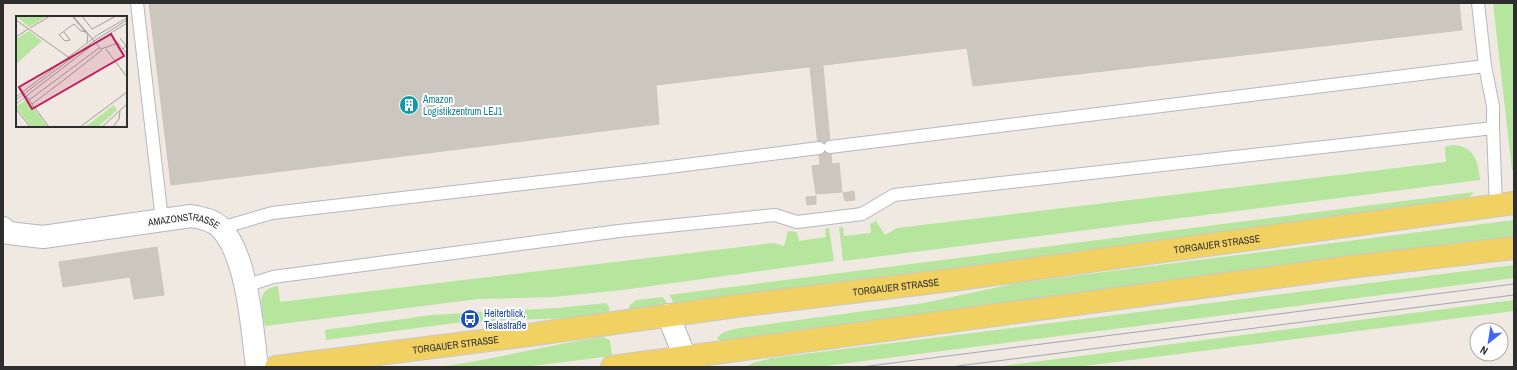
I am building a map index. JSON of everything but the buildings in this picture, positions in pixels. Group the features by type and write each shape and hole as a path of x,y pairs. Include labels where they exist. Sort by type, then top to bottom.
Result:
{"main road":[{"name":"TORGAUER STRASSE","path":"276,367 521,336 668,315 959,279 1505,204"},
{"path":"612,367 687,362 1357,266 1514,248"}],"street":[{"name":"AMAZONSTRASSE","path":"3,228 8,233 43,237 191,216 208,219 221,228 235,250 245,286 257,367"},
{"path":"668,315 687,362"}],"lane":[{"path":"137,3 162,220"},
{"path":"1478,3 1485,66 1493,106 1493,128 1505,204"},
{"path":"221,228 272,213 662,168 1485,66"},
{"path":"245,286 273,277 619,231 775,215 797,222 862,214 894,195 1493,128"}],"green space":[{"path":"1493,3 1514,3 1514,170 1512,170"},
{"path":"1453,145 1460,146 1471,152 1478,167 1480,180 843,261 839,227 843,227 844,236 871,233 870,224 876,221 885,235 897,228 1446,162 1445,147"},
{"path":"1474,192 1464,203 673,304 669,295"},
{"path":"1514,220 1514,240 723,341 717,339 721,334 740,328 924,303 1017,283"},
{"path":"829,228 834,261 622,290 554,297 478,299 265,326 261,307 261,301 265,291 278,286 280,302 774,243 784,246 788,231 797,232 799,241 826,237 825,229"},
{"path":"1514,265 1514,278 817,367 745,367 753,363 772,358"},
{"path":"663,297 668,305 630,310 629,306 636,300"},
{"path":"1514,300 1514,311 1077,367 995,367"},
{"path":"606,303 609,307 609,313 576,318 455,323 326,340 325,330 431,315 557,308"},
{"path":"602,337 610,340 612,356 524,367 438,367 561,344"}],"tram line":[{"path":"861,367 1514,284"},
{"path":"950,367 1514,295"}],"place":[{"name":"Amazon Logistikzentrum LEJ1","path":"409,105"},
{"name":"Heiterblick, Teslastraße","path":"470,319"}]}
